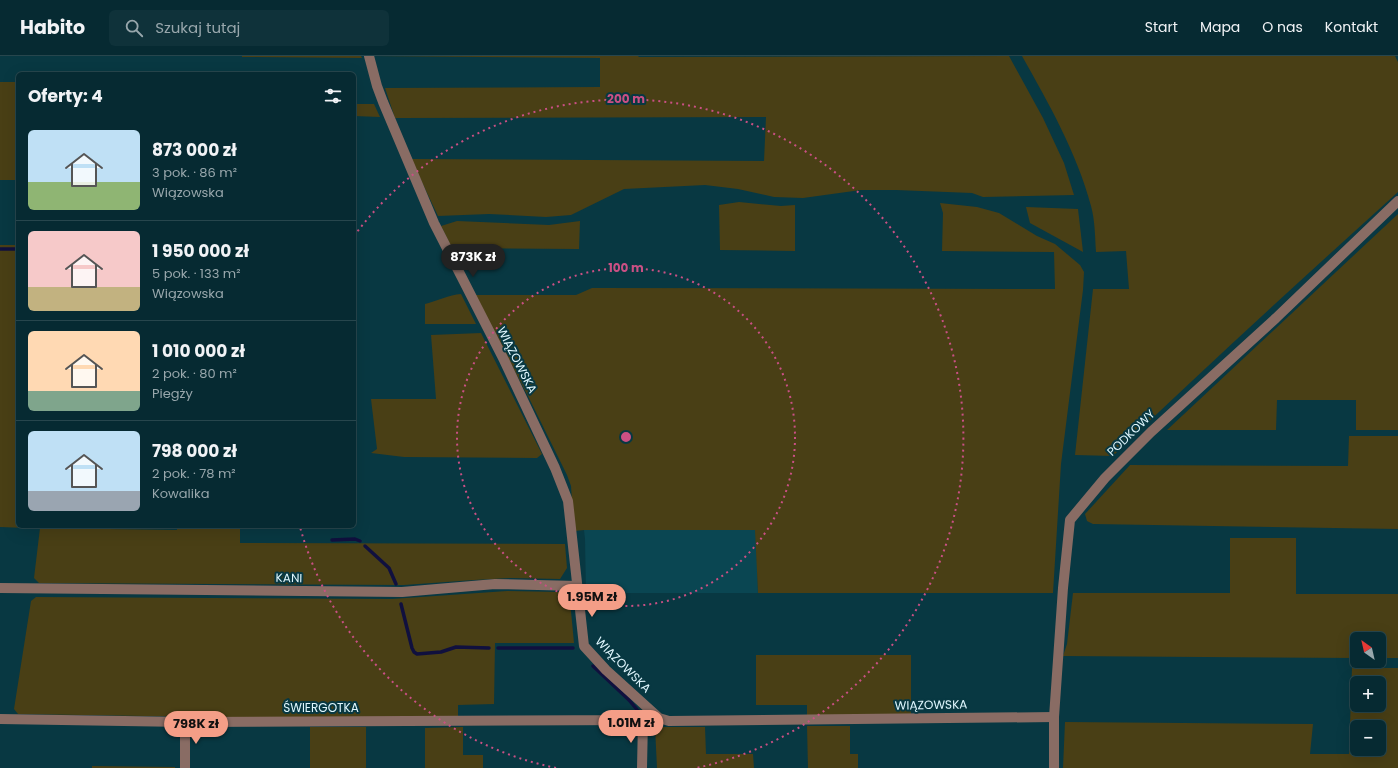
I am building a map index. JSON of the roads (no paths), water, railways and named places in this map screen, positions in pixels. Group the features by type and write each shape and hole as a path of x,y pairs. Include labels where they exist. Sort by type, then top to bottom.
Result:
{"street":[{"name":"WIĄZOWSKA","path":"369,56 383,102 434,223 504,360 555,468 568,501 584,646 606,670 655,715 663,720 669,721 1054,717"},
{"name":"PODKOWY","path":"1054,768 1054,717 1063,588 1070,520 1104,478 1151,432 1276,318 1398,201"},
{"name":"KANI","path":"0,588 402,592 495,584 577,586"},
{"path":"642,768 643,720 655,715"},
{"path":"0,719 0,728"},
{"name":"ŚWIERGOTKA","path":"0,719 185,722 643,720"},
{"path":"185,722 185,768"}],"waterway":[{"path":"0,249 16,249"},
{"path":"332,540 355,539 360,541"},
{"path":"365,546 389,568 396,584"},
{"path":"401,604 412,648 417,654 441,652 456,647 489,648"},
{"path":"498,648 573,648"},
{"path":"593,666 629,700 639,712"}]}
